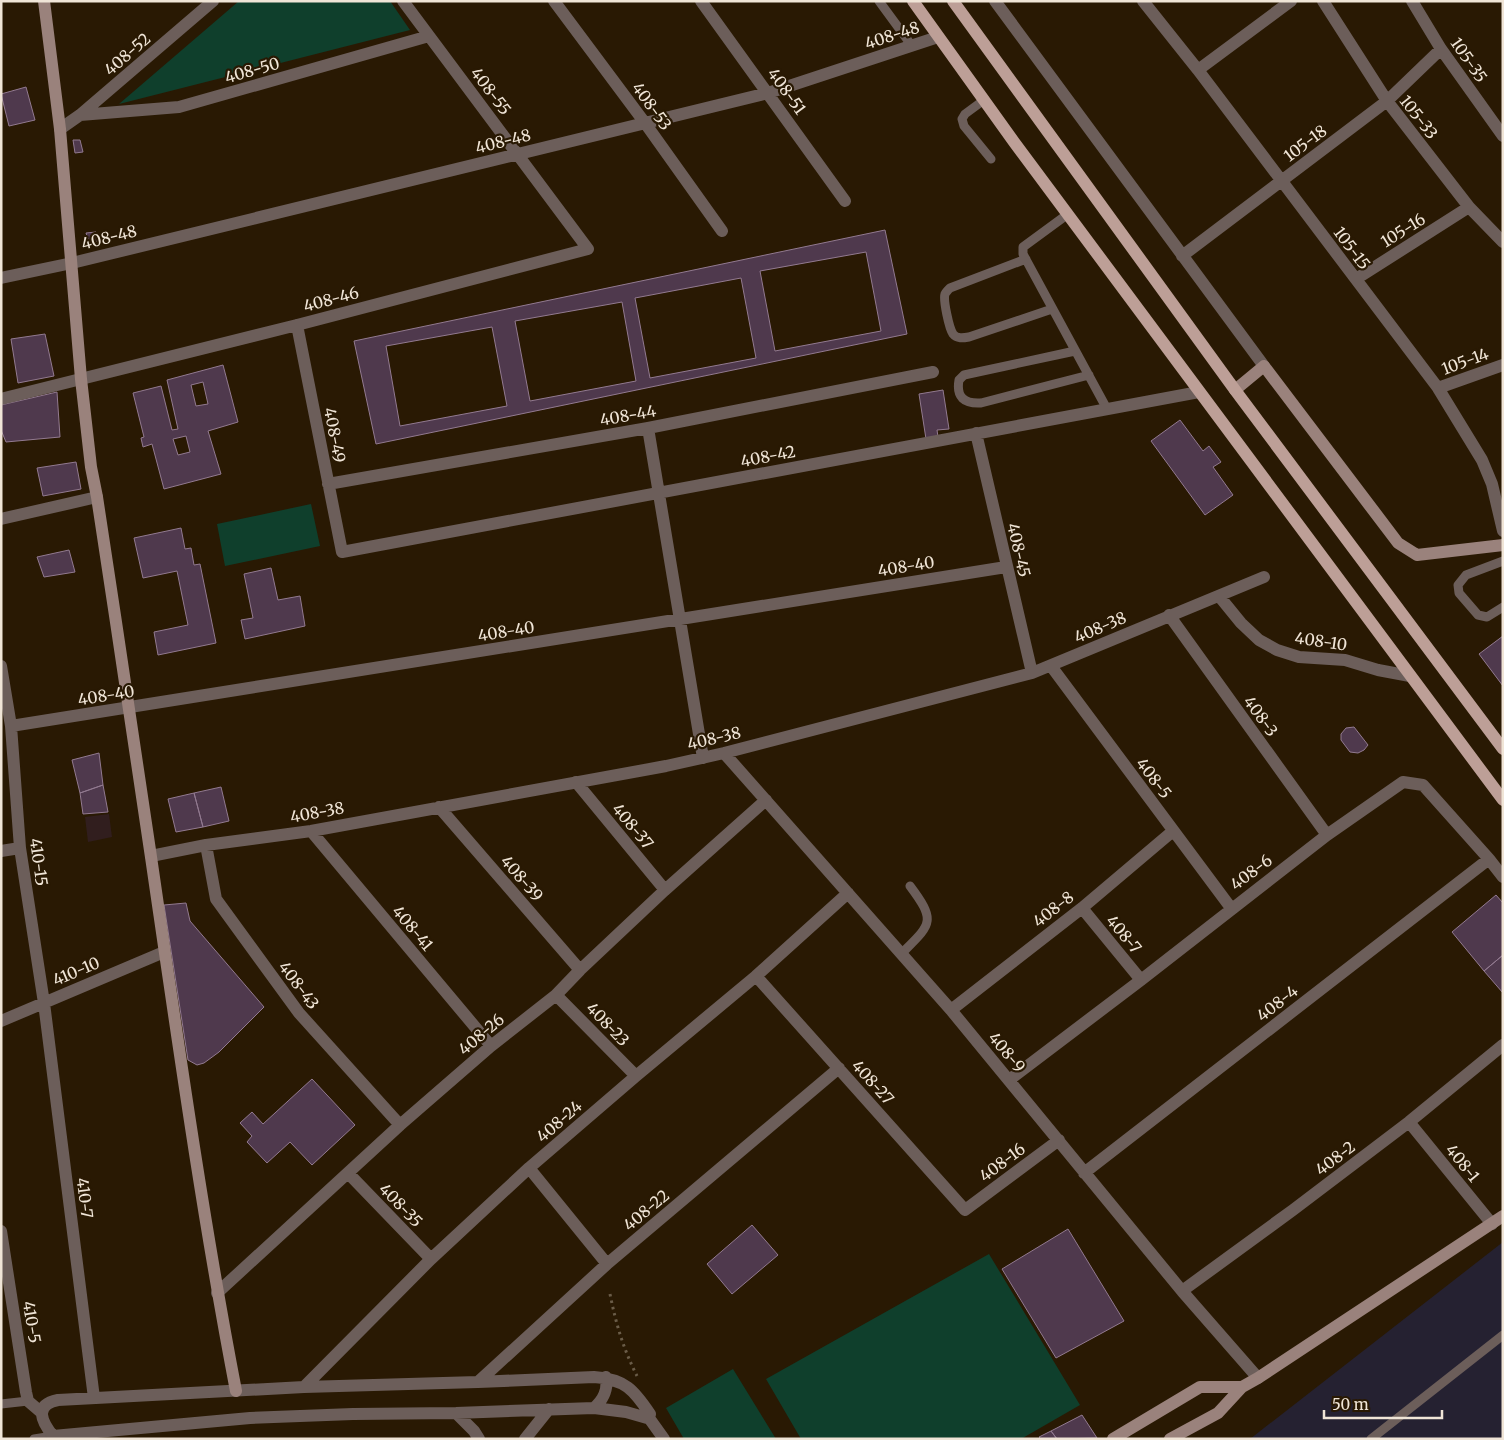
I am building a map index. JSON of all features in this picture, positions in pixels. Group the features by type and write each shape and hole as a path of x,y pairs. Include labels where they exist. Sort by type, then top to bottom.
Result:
{"main road":[{"path":"913,1 1199,392 1503,800"},
{"path":"953,1 1235,390 1503,749"}],"street":[{"path":"44,1 60,129 81,379 91,467 98,497 164,952 217,1293 236,1391"},
{"name":"408-52","path":"60,129 80,115 213,1"},
{"name":"408-55","path":"403,1 588,249"},
{"name":"408-53","path":"554,1 645,123 722,231"},
{"name":"408-51","path":"700,1 845,201"},
{"path":"995,1 1182,256 1398,543 1417,555 1503,544"},
{"name":"105-15","path":"1143,1 1198,70 1438,388 1497,488 1503,531"},
{"path":"1198,70 1291,1"},
{"name":"105-33","path":"1323,1 1387,101 1469,207 1503,242"},
{"name":"105-35","path":"1412,1 1441,49 1503,136"},
{"name":"408-50","path":"80,115 179,108 429,36"},
{"name":"408-48","path":"1,278 72,263 768,93 938,37"},
{"name":"105-18","path":"1182,256 1387,101 1441,49"},
{"name":"105-16","path":"1356,279 1469,207"},
{"name":"408-46","path":"1,399 297,325 588,249"},
{"name":"408-49","path":"297,325 342,552"},
{"name":"105-14","path":"1438,388 1503,365"},
{"path":"1235,390 1264,366"},
{"name":"408-44","path":"328,484 648,428 933,372"},
{"name":"408-42","path":"342,552 1199,392"},
{"path":"648,428 704,758"},
{"name":"408-45","path":"976,434 1032,673"},
{"path":"1,519 98,497"},
{"name":"408-40","path":"11,726 1006,567"},
{"name":"408-38","path":"151,856 311,831 666,766 724,753 1032,673 1264,577"},
{"name":"408-10","path":"1218,596 1241,623 1259,640 1277,650 1299,657 1345,660 1378,670 1410,676"},
{"name":"408-3","path":"1169,616 1327,835"},
{"name":"410-15","path":"1,666 11,726 20,848 44,1002"},
{"name":"408-5","path":"1051,666 1231,908"},
{"name":"408-9","path":"724,753 951,1010 1182,1291 1258,1378"},
{"name":"408-37","path":"576,782 665,890"},
{"name":"408-6","path":"1010,1080 1327,835 1403,782 1423,784 1490,859 1503,877"},
{"name":"408-26","path":"217,1293 400,1125 491,1046 556,994 665,890 766,800"},
{"name":"408-39","path":"439,807 580,970"},
{"name":"408-41","path":"311,831 491,1046"},
{"name":"408-8","path":"951,1010 1082,908 1173,831"},
{"name":"408-43","path":"206,846 216,899 299,1013 400,1125"},
{"path":"1,852 20,848"},
{"name":"408-4","path":"1084,1172 1490,859"},
{"name":"408-24","path":"304,1387 431,1259 529,1168 756,976 848,893"},
{"name":"408-7","path":"1082,908 1141,980"},
{"name":"410-10","path":"1,1021 164,952"},
{"name":"408-27","path":"756,976 965,1210"},
{"name":"408-23","path":"556,994 636,1076"},
{"name":"410-7","path":"44,1002 94,1398"},
{"name":"408-2","path":"1182,1291 1409,1122 1503,1045"},
{"name":"408-22","path":"478,1382 607,1264 839,1068"},
{"name":"408-1","path":"1409,1122 1500,1219"},
{"name":"408-16","path":"965,1210 1059,1140"},
{"path":"529,1168 607,1264"},
{"name":"408-35","path":"348,1173 431,1259"},
{"path":"1170,1439 1218,1413 1242,1387 1500,1219"},
{"name":"410-5","path":"1,1231 28,1402"},
{"path":"594,1408 604,1397 606,1377"},
{"path":"649,1418 610,1409 594,1408 370,1414 250,1418 53,1436 42,1420 42,1413 45,1406 51,1402 94,1398 304,1387 606,1377 632,1390 643,1403 650,1414 649,1418 664,1439"},
{"path":"1113,1439 1200,1387 1242,1387"},
{"path":"28,1402 42,1413"},
{"path":"525,1439 549,1409"},
{"path":"456,1413 480,1439"}],"lane":[{"path":"878,1 912,46"},
{"path":"984,100 965,114 962,119 964,126 991,159"},
{"path":"1068,214 1023,247 1023,254 1107,409"},
{"path":"1026,260 950,288 945,292 944,299 947,315 953,334 958,338 969,337 1052,309"},
{"path":"1076,351 964,375 959,380 959,394 965,401 971,404 981,403 1089,376"},
{"path":"1503,561 1466,575 1458,584 1459,593 1478,615 1487,617 1503,607"},
{"path":"901,954 922,932 927,923 925,906 910,886"},
{"path":"1371,1439 1503,1335"},
{"path":"1,1404 28,1402"},
{"path":"34,1439 53,1436"}],"path":[{"path":"610,1294 625,1352 637,1376"}],"shaded area":[{"path":"109,814 112,837 88,842 85,817"},
{"path":"1503,1242 1503,1439 1250,1439"}],"green space":[{"path":"239,1 390,1 410,30 119,104"},
{"path":"311,504 320,546 225,566 217,524"},
{"path":"989,1254 1080,1405 1021,1439 801,1439 766,1379"},
{"path":"733,1369 776,1439 684,1439 666,1408"}],"building":[{"path":"26,87 35,120 9,126 1,94"},
{"path":"73,140 80,140 83,152 75,153"},
{"path":"885,230 907,334 376,444 354,341"},
{"path":"96,232 100,241 89,242 86,233"},
{"path":"866,252 881,331 775,351 760,271"},
{"path":"741,278 756,358 650,378 635,298"},
{"path":"622,302 636,381 530,401 515,321"},
{"path":"492,327 507,406 400,426 386,346"},
{"path":"45,334 54,376 18,383 11,339"},
{"path":"223,365 238,422 208,431 221,474 164,489 152,444 143,447 141,438 144,437 133,393 161,386 172,430 178,429 167,380","holes":["203,382 208,404 196,406 191,385","186,436 190,452 178,455 173,439"]},
{"path":"943,390 949,429 937,430 938,437 926,439 919,394"},
{"path":"57,392 60,437 6,442 1,430 1,405"},
{"path":"1180,420 1203,451 1209,446 1221,462 1213,467 1233,495 1205,515 1151,441"},
{"path":"76,462 81,489 43,496 37,468"},
{"path":"181,528 185,549 191,548 194,565 200,564 216,643 158,655 154,632 188,625 177,571 143,578 134,538"},
{"path":"69,550 75,572 44,577 37,557"},
{"path":"271,568 278,600 300,596 305,626 245,639 241,620 253,618 244,574"},
{"path":"1503,636 1503,686 1479,654"},
{"path":"1354,727 1368,745 1358,753 1350,752 1341,740 1341,734 1346,728"},
{"path":"99,753 103,785 80,793 72,760"},
{"path":"103,785 108,812 83,814 80,793"},
{"path":"221,787 229,821 203,827 194,793"},
{"path":"194,793 203,827 176,832 168,799"},
{"path":"1496,895 1503,903 1503,955 1484,971 1452,932"},
{"path":"186,903 190,921 264,1007 219,1052 204,1063 197,1065 188,1060 164,905"},
{"path":"1503,955 1503,993 1484,971"},
{"path":"312,1079 355,1125 312,1165 290,1142 267,1163 247,1142 252,1136 240,1123 252,1112 263,1124"},
{"path":"752,1225 778,1255 732,1294 707,1264"},
{"path":"1068,1229 1124,1321 1056,1358 1002,1269"},
{"path":"1082,1415 1097,1438 1057,1439 1051,1431"},
{"path":"1051,1431 1057,1439 1041,1439 1039,1437"}]}
